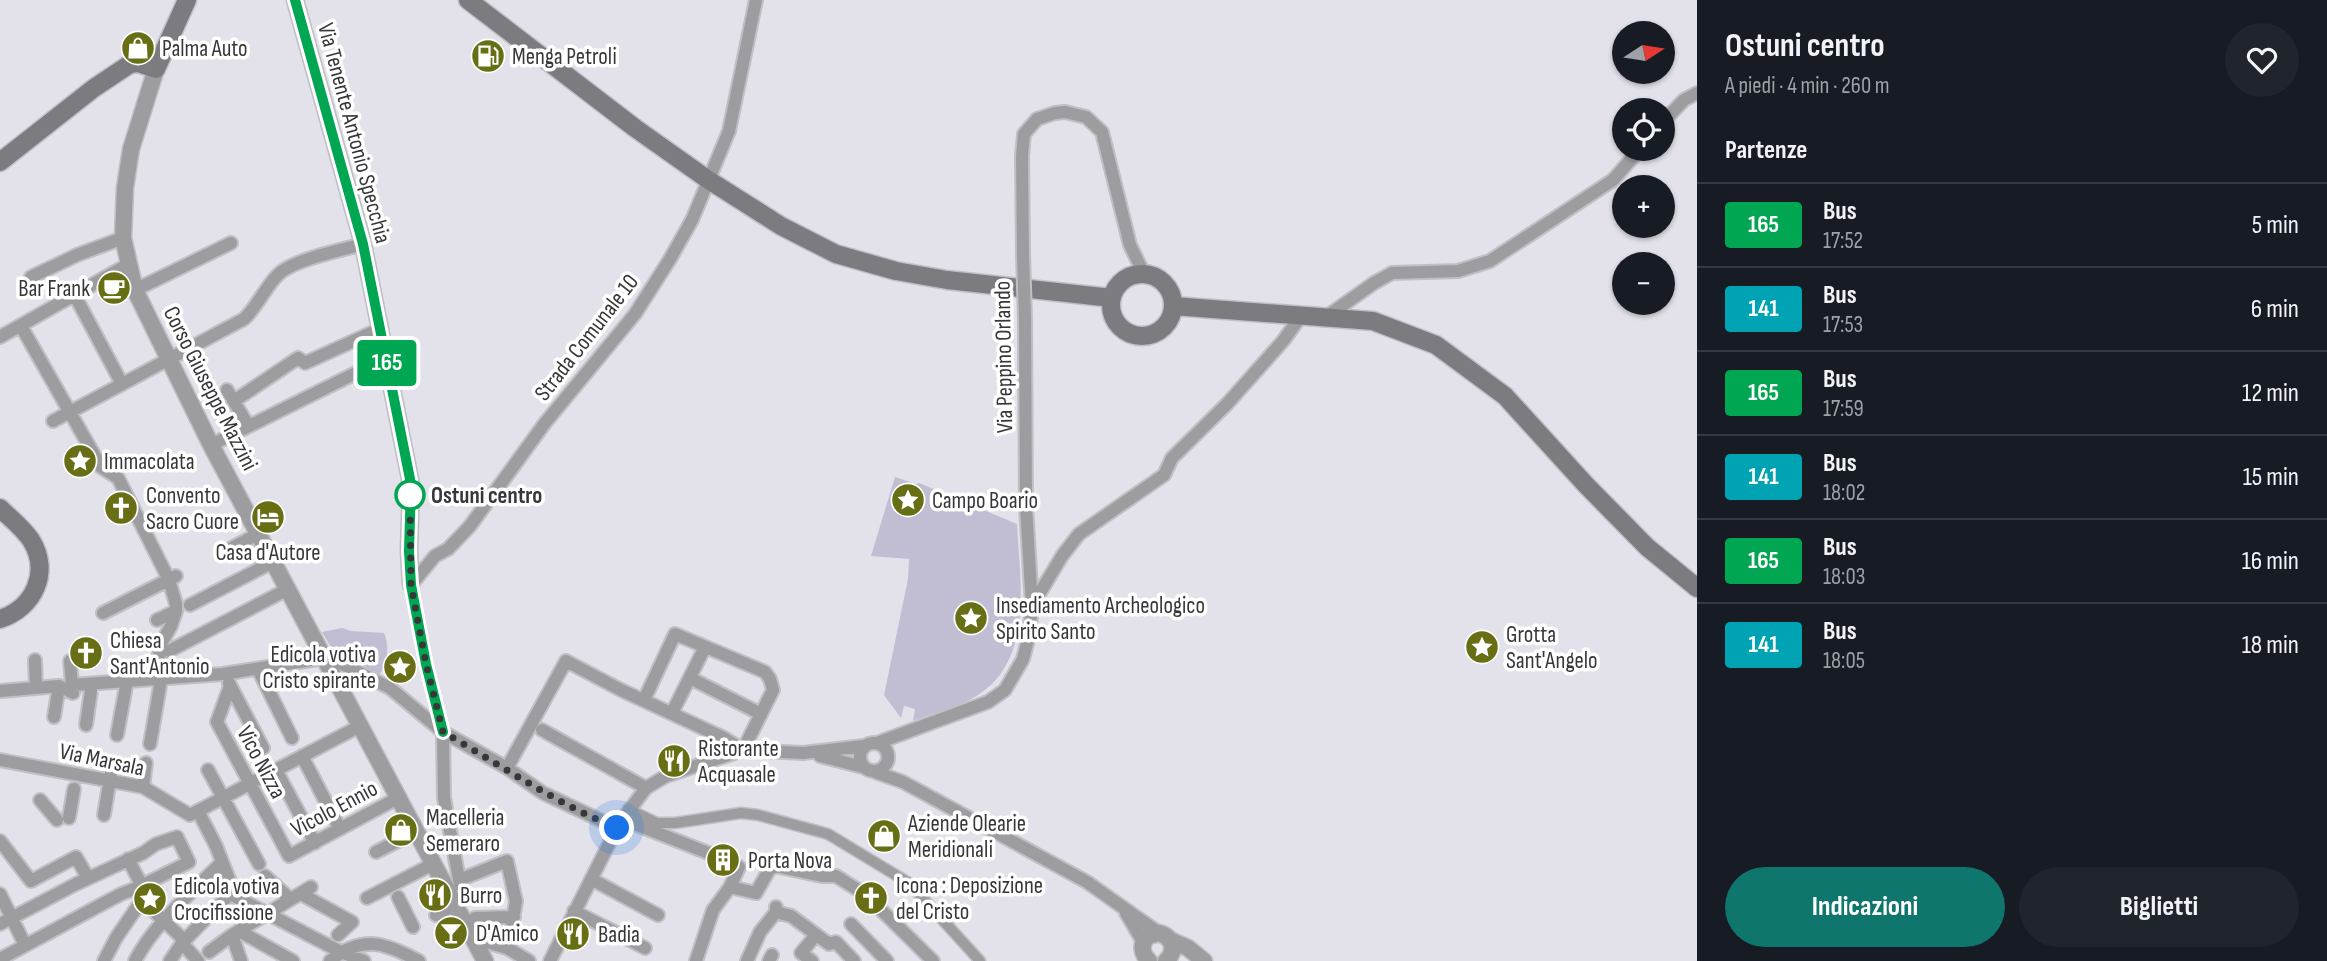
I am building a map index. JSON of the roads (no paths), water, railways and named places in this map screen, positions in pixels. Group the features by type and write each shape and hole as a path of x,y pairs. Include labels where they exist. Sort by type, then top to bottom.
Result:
{"main road":[{"name":"Corso Giuseppe Mazzini","path":"156,69 187,0"},
{"path":"468,0 635,128 707,179 781,226 836,254 896,271 947,280 1112,299"},
{"path":"0,162 94,88 130,64 156,69"},
{"path":"1144,274 1161,281 1172,296 1173,306 1171,316 1158,331 1139,336 1120,327 1111,309 1112,299 1120,283 1135,275 1144,274"},
{"path":"1173,306 1373,321 1436,345 1505,396 1647,547 1697,587"},
{"path":"0,508 30,540 37,555 40,578 27,604 13,615 0,619"}],"street":[{"name":"Via Tenente Antonio Specchia","path":"295,0 363,244 411,484 411,585 426,664 443,732 444,798 460,882 507,861 516,901 514,917"},
{"name":"Strada Comunale 10","path":"411,585 435,556 448,549 470,526 545,423 635,314 692,220 729,131 756,0"},
{"name":"Corso Giuseppe Mazzini","path":"156,69 131,149 125,188 123,238 135,290 211,445 485,961"},
{"path":"1675,109 1684,100 1697,93"},
{"name":"Via Peppino Orlando","path":"803,753 881,747 976,708 1005,690 1023,659 1032,606 1026,493 1022,156 1024,134 1037,119 1055,113 1086,117 1102,132 1130,245 1144,274"},
{"path":"1326,317 1392,273 1458,271 1490,261 1613,180 1630,161"},
{"path":"31,277 77,255 123,238"},
{"path":"135,290 231,243"},
{"path":"54,421 244,320 256,308 279,274 292,266 363,244"},
{"path":"0,337 129,264"},
{"path":"74,294 122,384"},
{"path":"1032,606 1062,556 1079,534 1164,475 1172,457 1227,404 1283,341 1301,316"},
{"path":"20,326 101,467 118,478 173,578 176,611 159,655 161,680 150,744"},
{"path":"248,425 230,395 298,358 305,363 380,329"},
{"path":"211,445 386,358"},
{"path":"224,552 258,534"},
{"path":"190,605 273,562"},
{"path":"103,613 173,578"},
{"path":"169,651 288,589"},
{"path":"157,620 176,611"},
{"path":"507,768 566,661 644,701 724,738 743,750 773,690 765,672 675,634 644,701"},
{"path":"672,713 705,647"},
{"path":"0,691 223,674 324,659 338,662 390,688 443,732 507,768 543,793 623,819 716,856"},
{"path":"23,702 31,687 34,660"},
{"path":"54,718 70,661"},
{"path":"258,669 292,738"},
{"path":"223,674 263,748"},
{"path":"690,678 761,714"},
{"path":"117,735 127,681"},
{"path":"86,725 93,684"},
{"name":"Vico Nizza","path":"230,686 217,722 289,856"},
{"path":"360,726 194,813 222,862 236,897 341,952 365,961"},
{"path":"542,730 646,788"},
{"path":"881,747 883,768 869,769 859,758 881,747"},
{"path":"881,747 903,782"},
{"name":"Via Peppino Orlando","path":"550,961 623,819 646,788 666,776 743,750 803,753 845,760 903,782 1087,882 1119,904 1166,947"},
{"path":"302,756 340,829"},
{"name":"Via Marsala","path":"0,760 76,781 110,781 143,787 194,813"},
{"path":"143,787 146,763"},
{"path":"104,815 112,767"},
{"path":"208,770 262,870 352,922 338,935"},
{"path":"276,770 315,843"},
{"path":"40,800 63,819 76,781"},
{"name":"Vicolo Ennio","path":"289,856 398,798"},
{"path":"623,819 675,823 741,813 828,834 909,883 980,961"},
{"path":"376,852 416,832"},
{"path":"0,959 121,894 140,891 189,862 177,837 156,844 6,921"},
{"path":"0,841 31,881 76,857 88,878"},
{"path":"128,859 140,891 163,922 181,937 182,943 198,961"},
{"path":"135,961 145,943 163,922 222,862"},
{"path":"367,898 433,864"},
{"path":"696,961 713,910 730,887 734,865"},
{"path":"730,887 756,892 769,870 775,866 822,876 836,876 866,895 933,961"},
{"path":"592,879 658,915"},
{"path":"104,961 140,891"},
{"path":"170,961 182,943 233,891"},
{"path":"209,952 301,893"},
{"path":"0,894 6,921 26,945"},
{"path":"398,897 413,927"},
{"path":"1119,904 1145,955"},
{"path":"436,915 455,905"},
{"path":"747,961 760,932 776,910 791,916 829,944 836,942 854,961"},
{"path":"574,911 645,947"},
{"path":"475,918 514,917 510,938"},
{"path":"850,924 887,961"},
{"path":"236,933 241,961"},
{"path":"236,933 293,961"},
{"path":"812,961 801,953 816,935"},
{"path":"1145,955 1148,936 1166,947 1201,959"},
{"path":"486,942 506,948 529,961"},
{"path":"330,961 353,946 381,943 419,961"},
{"path":"919,947 921,961"}],"place":[{"name":"Palma Auto","path":"138,48"},
{"name":"Menga Petroli","path":"488,56"},
{"name":"Bar Frank","path":"114,288"},
{"name":"Immacolata","path":"80,461"},
{"name":"Ostuni centro","path":"410,495"},
{"name":"Campo Boario","path":"908,500"},
{"name":"Convento Sacro Cuore","path":"121,508"},
{"name":"Casa d'Autore","path":"268,517"},
{"name":"Insediamento Archeologico Spirito Santo","path":"971,618"},
{"name":"Grotta Sant'Angelo","path":"1482,647"},
{"name":"Chiesa Sant'Antonio","path":"86,653"},
{"name":"Edicola votiva Cristo spirante","path":"400,667"},
{"name":"Ristorante Acquasale","path":"674,761"},
{"name":"Macelleria Semeraro","path":"401,830"},
{"name":"Aziende Olearie Meridionali","path":"884,836"},
{"name":"Porta Nova","path":"723,860"},
{"name":"Burro","path":"435,895"},
{"name":"Icona : Deposizione del Cristo","path":"871,898"},
{"name":"Edicola votiva Crocifissione","path":"150,899"},
{"name":"D'Amico","path":"451,933"},
{"name":"Badia","path":"573,934"}]}
